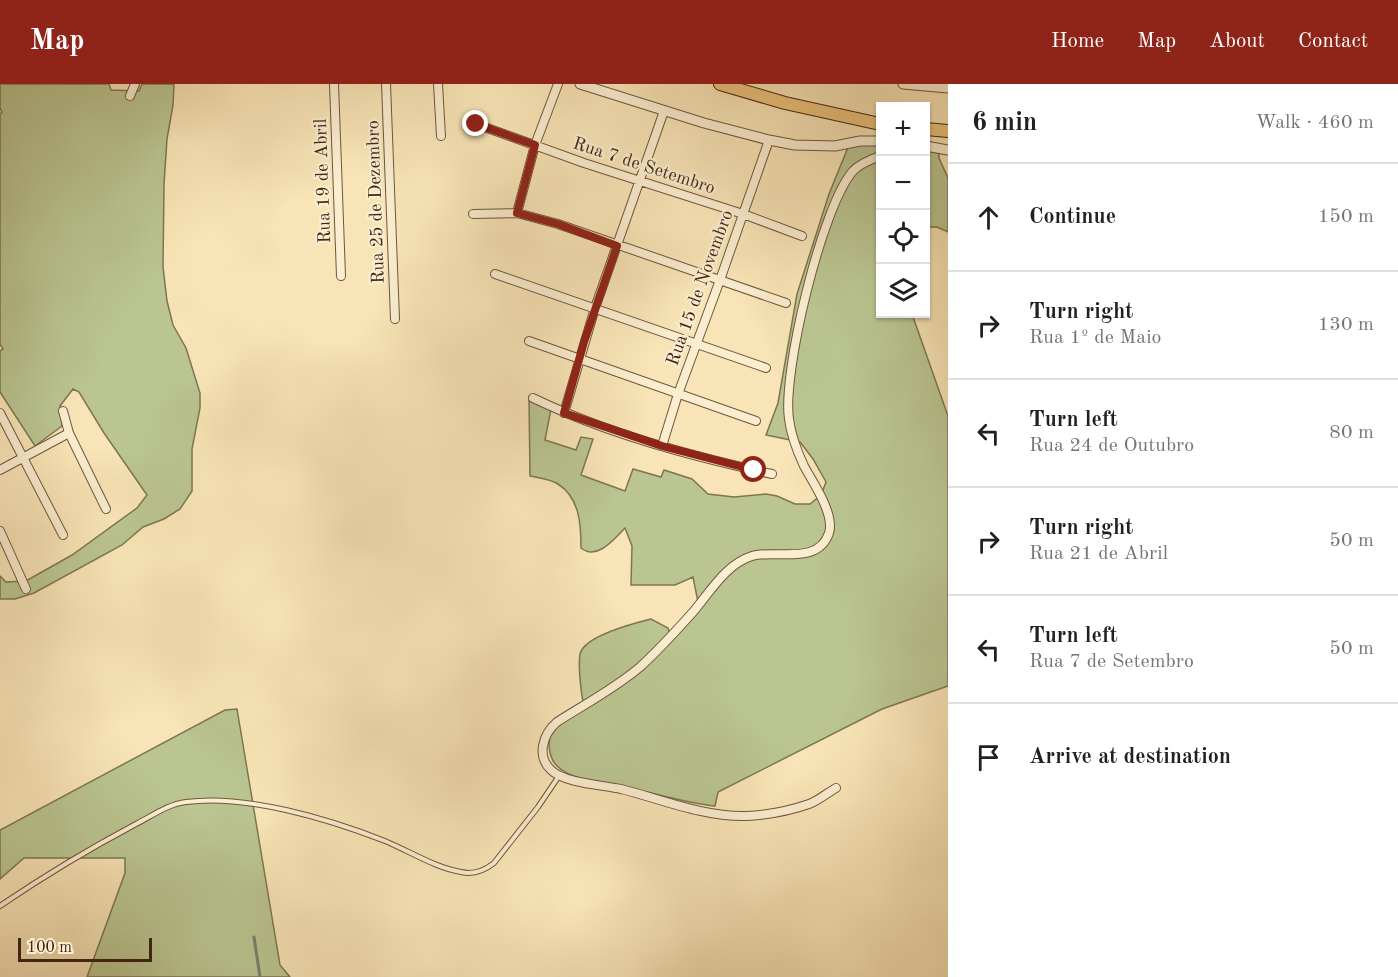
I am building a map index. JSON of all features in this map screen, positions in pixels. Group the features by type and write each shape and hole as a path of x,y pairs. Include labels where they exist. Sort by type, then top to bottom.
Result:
{"highway":[{"path":"720,84 785,103 876,123"},
{"path":"930,129 948,131"}],"street":[{"path":"130,96 135,84"},
{"name":"Rua 19 de Abril","path":"334,84 341,276"},
{"name":"Rua 25 de Dezembro","path":"386,84 395,319"},
{"path":"438,84 441,136"},
{"path":"517,213 535,145 558,84"},
{"path":"580,84 664,111 769,140 795,145 835,146 860,141 876,141"},
{"path":"903,84 948,88"},
{"path":"564,413 595,308 664,111"},
{"name":"Rua 7 de Setembro","path":"476,124 802,236"},
{"name":"Rua 15 de Novembro","path":"662,446 678,394 769,140"},
{"path":"930,147 948,150"},
{"path":"836,788 810,804 763,815 742,816 696,809 621,789 559,776 550,770 545,761 543,749 544,737 549,729 638,669 663,646 736,563 753,556 803,554 819,546 825,540 830,531 827,512 792,434 787,400 789,377 810,279 826,225 839,193 854,170 876,158"},
{"path":"473,214 517,213 558,224 786,303"},
{"path":"495,274 766,368"},
{"path":"529,341 756,421"},
{"path":"533,398 564,413 662,446 717,462 772,474"},
{"path":"63,411 69,433 106,509"},
{"path":"0,414 63,535"},
{"path":"0,470 69,433"},
{"path":"0,531 26,589"}],"lane":[{"path":"0,906 94,847 169,807 189,801 251,804 317,818 383,840 446,869 474,873 485,870 494,863 559,776"}],"green space":[{"path":"0,84 109,84 111,90 139,91 142,84 174,84 164,184 163,267 167,301 173,325 186,348 200,393 200,408 192,449 192,491 180,509 164,519 143,527 122,545 34,593 15,599 0,599 0,576 6,582 26,581 72,555 137,508 147,495 79,392 73,389 60,406 62,426 35,446 0,392 0,351 3,349 0,344 0,114 2,112"},
{"path":"851,140 876,143 876,318 913,318 948,416 948,686 882,709 718,792 715,806 593,782 563,771 550,754 549,739 551,730 584,706 579,666 580,654 584,647 611,631 651,619 668,628 670,634 698,602 693,577 675,585 631,585 632,546 625,528 599,550 593,552 581,548 580,521 571,497 555,482 530,476 529,397 551,409 545,440 576,450 581,437 593,439 581,475 625,491 633,469 661,477 664,470 692,479 708,494 734,497 766,494 795,504 810,504 821,495 826,482 813,459 800,442 766,435 778,403 797,294 829,194"},
{"path":"930,150 939,151 939,158 948,178 948,232 937,227 930,227"},
{"path":"237,709 280,965 290,977 87,977 125,873 125,858 24,858 0,879 0,830 225,710"}],"waterway":[{"path":"254,937 260,977"}],"route":[{"path":"476,124 535,145 517,213 558,224 617,246 584,342 564,413 662,446 754,470"}]}
